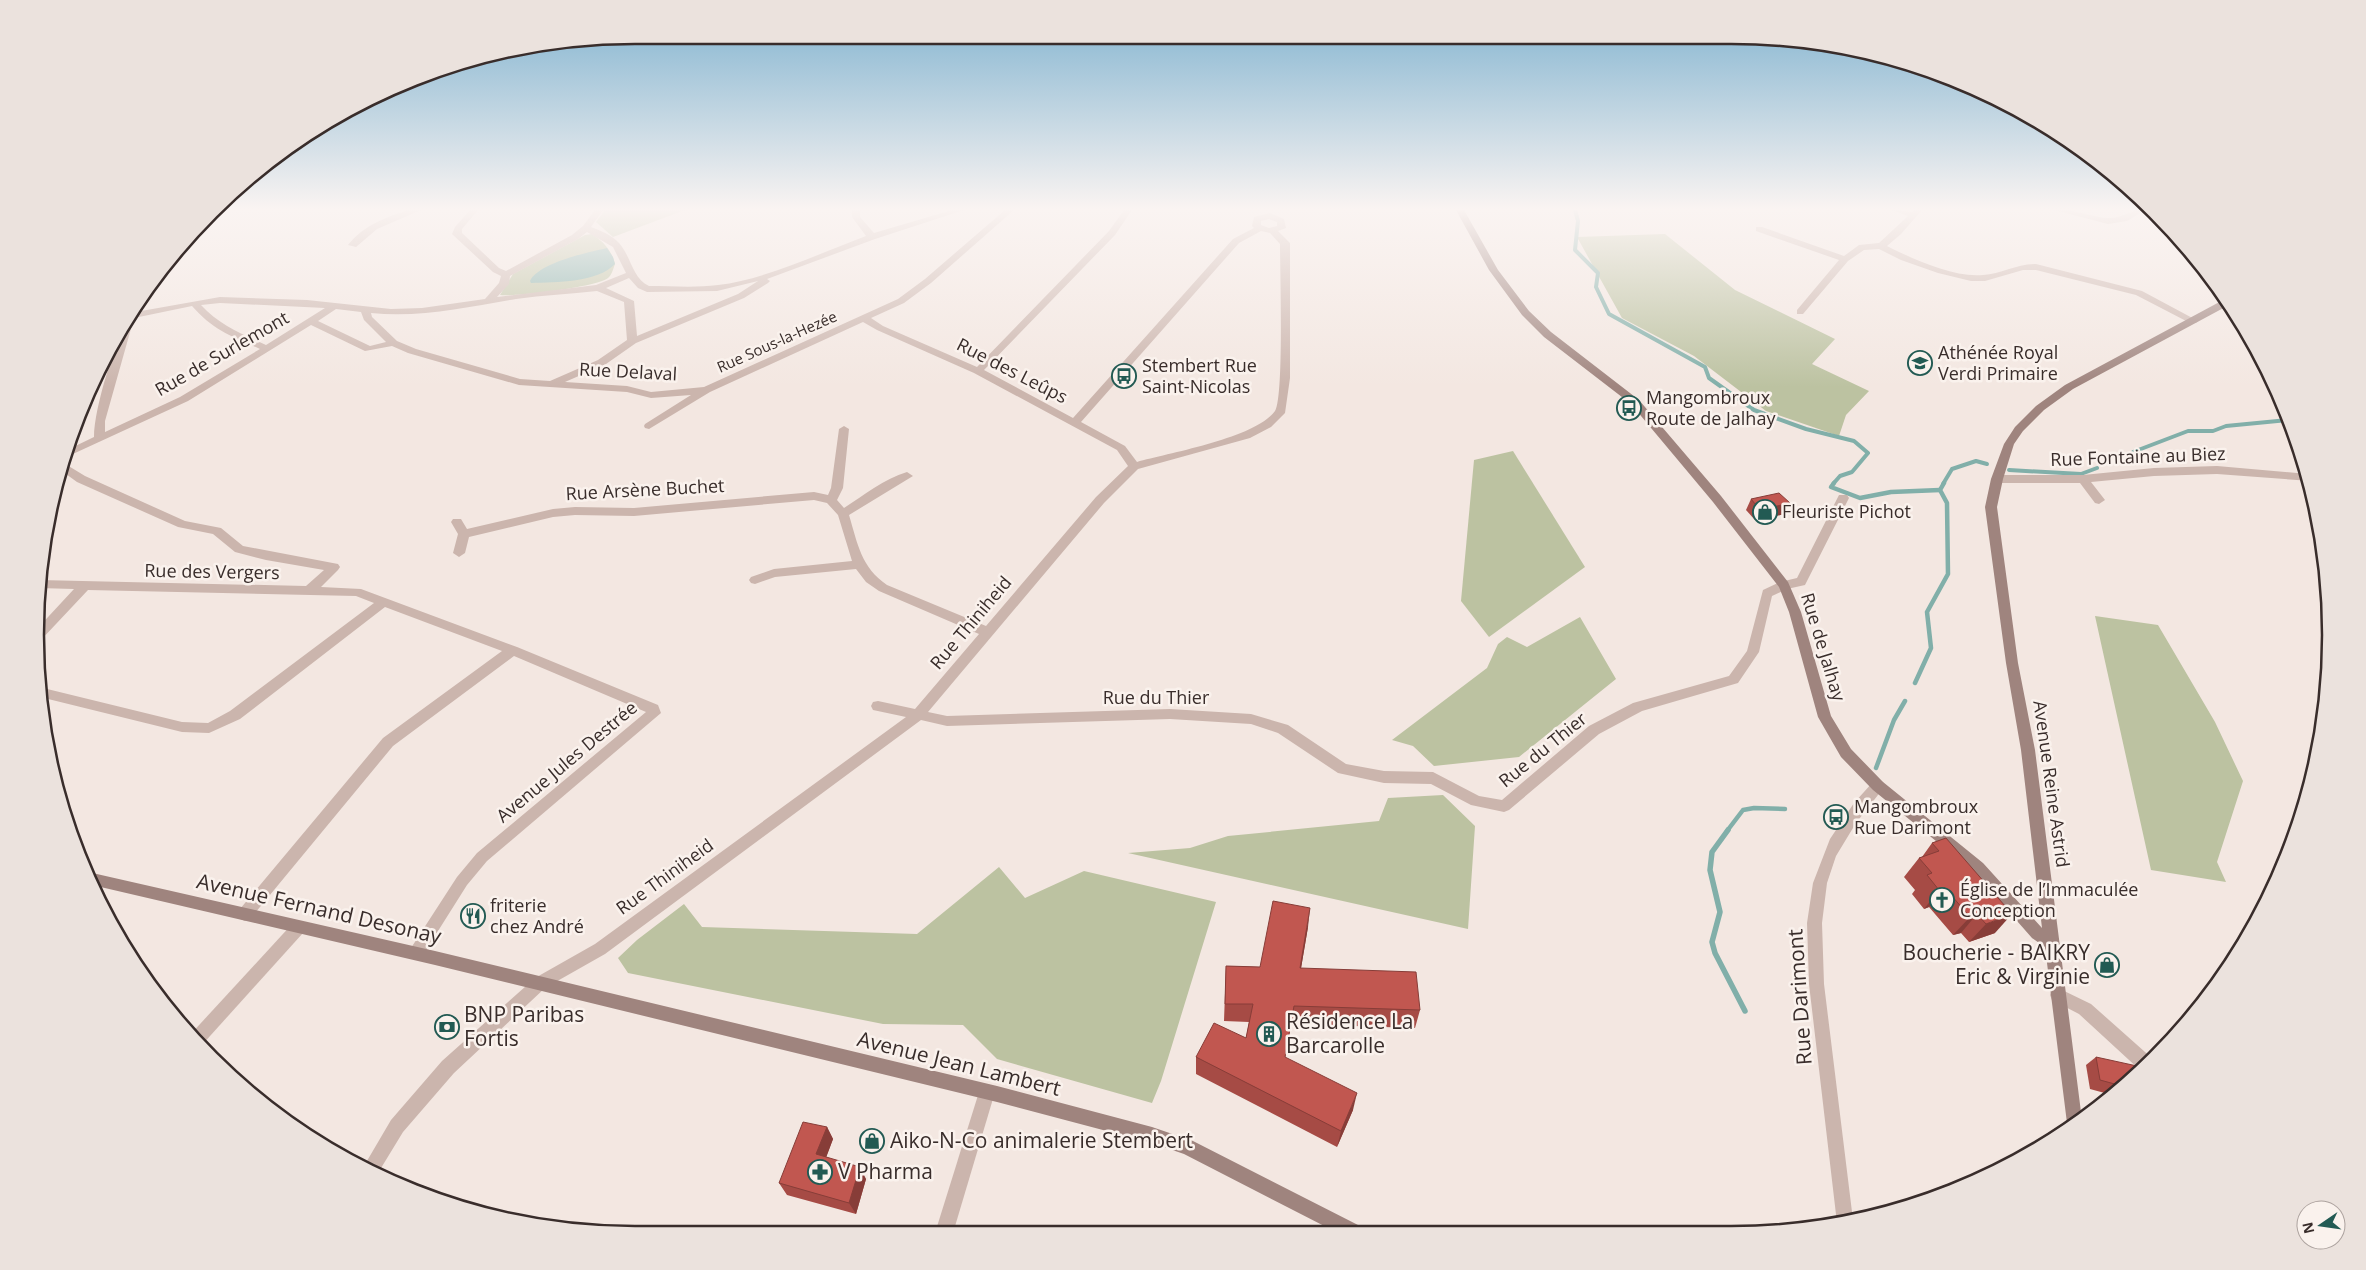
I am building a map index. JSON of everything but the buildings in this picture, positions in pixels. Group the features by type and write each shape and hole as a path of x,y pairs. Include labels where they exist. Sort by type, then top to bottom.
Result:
{"main road":[{"name":"Rue de Jalhay","path":"1494,269 1518,306 1536,325 1635,402 1718,500 1784,585 1795,612 1825,716 1846,753 1878,786 1978,866 2037,933 2052,944"},
{"name":"Avenue Reine Astrid","path":"2073,1117 2028,750 2012,663 1991,507 1997,479 2010,444 2019,429 2040,408 2069,387 2222,305"},
{"name":"Avenue Fernand Desonay","path":"98,880 540,983"},
{"name":"Avenue Jean Lambert","path":"540,983 987,1092 1152,1135 1188,1147 1342,1226"}],"street":[{"path":"495,269 506,275"},
{"path":"489,300 504,284 506,275 516,269"},
{"path":"629,269 641,287 660,290 717,288 770,276 788,269"},
{"name":"Rue Sous-la-Hezée","path":"648,426 706,390 901,301 943,269"},
{"path":"978,371 1077,269"},
{"path":"1074,423 1211,269"},
{"path":"1134,466 1246,436 1267,426 1281,410 1285,378 1285,269"},
{"path":"1800,312 1837,269"},
{"path":"1936,269 1971,278 1985,278 2012,269"},
{"path":"2042,269 2139,293 2193,321"},
{"path":"139,314 220,300 282,302 366,311 422,311 460,307 489,300 598,288 614,279 631,274"},
{"name":"Rue Delaval","path":"547,384 574,376 602,362 632,341 741,296 763,283 770,276"},
{"name":"Rue Delaval","path":"598,288 629,301 632,341"},
{"path":"194,303 210,321 229,332 266,348"},
{"name":"Rue de Surlemont","path":"73,451 184,398 333,307"},
{"name":"Rue Delaval","path":"366,311 367,318 393,343 412,351 519,382 628,389 651,395 706,390"},
{"name":"Rue des Leûps","path":"865,319 880,328 978,371 1121,448 1134,466"},
{"path":"311,320 369,349 393,343"},
{"path":"99,438 100,421 122,340"},
{"path":"844,430 837,488 831,500 843,514 859,565 870,579 883,588 987,632"},
{"name":"Rue Thiniheid","path":"374,1165 397,1126 448,1066 540,983 600,949 917,716 1104,496 1134,466"},
{"path":"68,470 81,479 182,524 216,531 240,549 266,556 334,567 309,591"},
{"name":"Rue Fontaine au Biez","path":"1997,479 2083,480 2154,472 2217,470 2301,477"},
{"path":"843,514 888,485 907,476"},
{"path":"2083,480 2099,500"},
{"name":"Rue Arsène Buchet","path":"464,534 553,513 575,510 634,512 799,496 831,500"},
{"path":"1784,585 1801,582 1843,498"},
{"path":"457,522 464,534 459,553"},
{"path":"755,580 774,573 859,565"},
{"name":"Rue des Vergers","path":"46,584 357,592 382,603"},
{"name":"Rue du Thier","path":"917,716 947,721 1170,714 1250,719 1282,728 1343,769 1384,777 1432,778 1476,801 1504,806 1594,730 1638,707 1733,680 1753,652 1767,593 1784,585"},
{"path":"44,629 84,586"},
{"path":"47,694 182,727 209,728 235,715 382,603"},
{"name":"Avenue Jules Destrée","path":"382,603 513,650 653,709 654,713 482,858 462,881 416,953"},
{"path":"246,914 388,742 513,650"},
{"path":"878,706 917,716"},
{"name":"Rue Darimont","path":"1844,1215 1814,959 1815,912 1820,882 1834,845 1864,800 1878,786"},
{"path":"200,1035 298,928"},
{"path":"2058,996 2085,1009 2142,1060"},
{"path":"951,1226 987,1092"}],"green space":[{"path":"522,269 613,269 608,278 589,285 556,291 500,295 513,274"},
{"path":"1595,269 1709,269 1735,290 1835,339 1812,364 1869,391 1846,415 1839,436 1766,411 1694,356 1622,318"},
{"path":"1513,451 1585,567 1489,637 1461,601 1474,460"},
{"path":"2095,616 2158,625 2215,722 2243,781 2217,862 2226,882 2151,870"},
{"path":"1580,617 1616,679 1519,757 1434,766 1413,746 1392,740 1487,668 1498,644 1507,637 1527,647"},
{"path":"1443,795 1475,826 1468,929 1128,853 1190,848 1228,836 1379,821 1388,798"},
{"path":"999,867 1025,898 1084,871 1216,902 1161,1081 1152,1103 997,1059 963,1025 883,1024 628,973 618,958 637,940 684,904 702,927 917,934"}],"water":[{"path":"543,269 608,269 598,275 564,282 531,283 530,281"}],"waterway":[{"path":"1594,269 1598,273 1596,287 1609,314 1705,367 1709,378 1754,410 1806,429 1854,441 1868,453 1852,472 1840,476 1833,484"},
{"path":"2133,452 2188,431 2213,431 2226,426 2282,421"},
{"path":"1943,484 1952,469 1976,461 1987,464"},
{"path":"2009,470 2081,474 2097,468"},
{"path":"1834,483 1831,487 1860,498 1891,492 1940,490"},
{"path":"1940,490 1944,483"},
{"path":"1915,683 1931,648 1927,612 1948,574 1947,503 1940,490"},
{"path":"1876,768 1894,720 1905,701"},
{"path":"1727,831 1743,810 1754,808 1785,809"},
{"path":"1728,830 1712,852 1710,870 1720,912 1712,942 1715,953 1745,1011"}],"place":[{"name":"Athénée Royal Verdi Primaire","path":"1920,363"},
{"name":"Stembert Rue Saint-Nicolas","path":"1124,376"},
{"name":"Mangombroux Route de Jalhay","path":"1629,408"},
{"name":"Fleuriste Pichot","path":"1765,512"},
{"name":"Mangombroux Rue Darimont","path":"1836,817"},
{"name":"Église de l’Immaculée Conception","path":"1942,900"},
{"name":"friterie chez André","path":"473,916"},
{"name":"Boucherie - BAIKRY Eric & Virginie","path":"2107,965"},
{"name":"BNP Paribas Fortis","path":"447,1027"},
{"name":"Résidence La Barcarolle","path":"1269,1034"},
{"name":"Aiko-N-Co animalerie Stembert","path":"872,1141"},
{"name":"V Pharma","path":"820,1172"}]}
